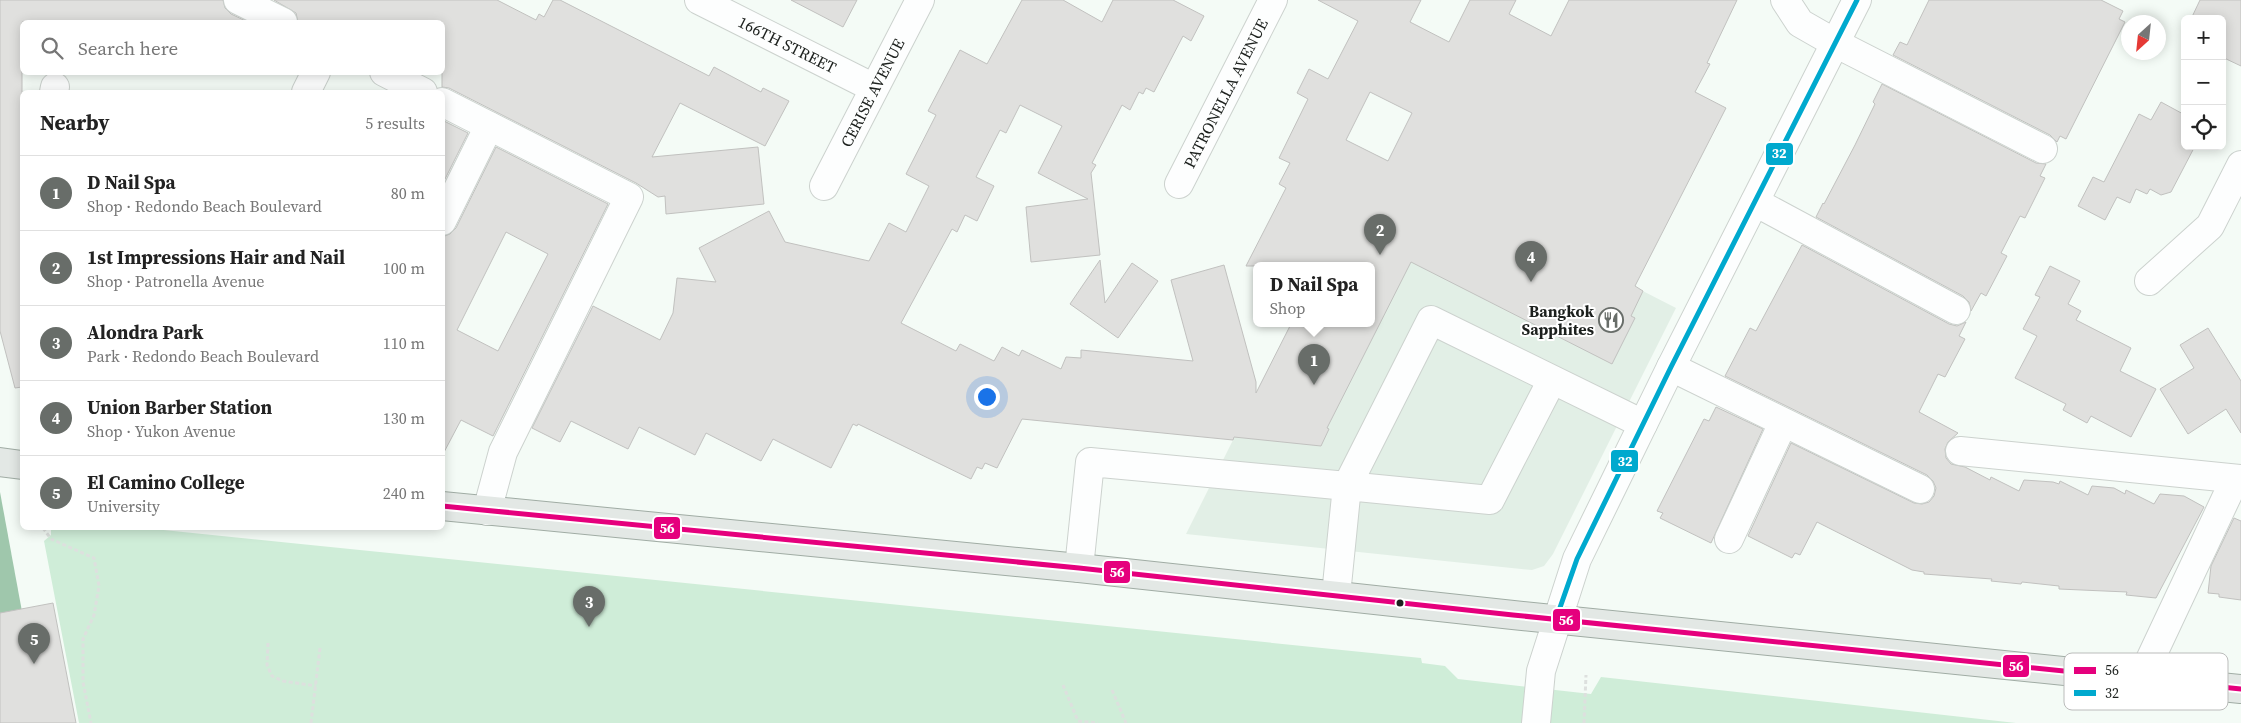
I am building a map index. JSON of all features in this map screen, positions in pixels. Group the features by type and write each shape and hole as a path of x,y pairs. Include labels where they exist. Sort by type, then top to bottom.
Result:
{"main road":[{"path":"0,462 20,465"},
{"path":"445,506 1079,568 2064,671"},
{"path":"2228,688 2241,689"}],"street":[{"path":"238,0 279,20"},
{"name":"166TH STREET","path":"699,0 874,88"},
{"name":"CERISE AVENUE","path":"824,186 920,0"},
{"name":"PATRONELLA AVENUE","path":"1179,184 1273,0"},
{"path":"1785,0 1800,23 1835,43 2043,149"},
{"path":"1536,723 1541,671 1556,619 1577,559 1671,367 1857,0"},
{"path":"307,90 314,75"},
{"path":"390,75 419,90"},
{"path":"445,104 629,197 503,452 487,511"},
{"path":"445,215 489,126"},
{"path":"2149,281 2210,226 2241,165"},
{"path":"1755,202 1956,310"},
{"path":"1336,595 1347,486 1431,320 1643,424"},
{"path":"1671,367 1920,490"},
{"path":"1079,568 1090,462 1490,500 1552,380"},
{"path":"1729,539 1783,422"},
{"path":"1960,451 2238,479 2154,653"}],"path":[{"path":"44,530 51,539 94,558 99,586 94,615 83,639 83,682 91,723"},
{"path":"268,643 267,665 272,676 283,681 316,686"},
{"path":"311,723 320,648"},
{"path":"1584,723 1586,675"},
{"path":"1063,685 1078,721 1098,723"},
{"path":"1112,690 1126,723"}],"shaded area":[{"path":"1377,155 1676,308 1553,554 1544,566 1532,570 1186,534 1290,327 1375,327 1375,262 1322,262"},
{"path":"0,492 30,655 0,723"},
{"path":"51,530 164,530 1421,658 1422,663 1445,666 1458,679 1591,694 1601,677 2016,723 79,723 44,541 51,535"}],"building":[{"path":"0,0 223,0 225,8 231,14 244,20 20,20 20,75 22,75 22,90 20,90 20,387 15,388 0,331"},
{"path":"274,0 497,0 536,20 539,14 544,17 553,0 560,0 709,76 714,67 761,92 763,88 789,101 765,146 680,103 652,157 758,147 764,204 666,214 665,196 658,197 636,183 449,88 442,87 442,75 445,75 445,20 298,20 296,13"},
{"path":"791,0 857,0 843,27"},
{"path":"1022,0 1063,0 1102,22 1113,0 1173,0 1204,16 1191,41 1183,36 1154,92 1146,88 1143,94 1139,92 1130,110 1122,105 1092,163 1096,165 1091,173 1100,255 1031,262 1026,207 1088,199 1038,173 1062,126 1020,105 1006,133 1000,130 976,177 994,186 977,221 965,215 957,232 952,229 901,323 956,351 960,344 994,361 1002,347 1019,356 1022,350 1061,369 1066,357 1081,358 1081,350 1193,361 1171,280 1224,265 1256,382 1256,393 1289,327 1375,327 1375,262 1253,262 1253,266 1246,266 1286,188 1279,184 1290,163 1279,158 1308,99 1297,93 1309,69 1328,79 1358,21 1318,0 1421,0 1410,22 1449,42 1470,0 1516,0 1509,14 1551,36 1569,0 1737,0 1707,63 1710,64 1695,92 1726,108 1635,286 1643,291 1631,316 1635,318 1612,364 1411,262 1327,428 1329,429 1321,446 1234,437 1233,440 1022,419 997,468 985,463 982,469 977,467 971,479 858,424 857,426 853,424 831,468 773,439 761,461 706,433 695,455 639,427 628,449 571,421 560,442 532,428 593,306 660,340 673,313 677,278 716,282 699,248 769,211 785,242 869,261 889,223 906,232 929,186 906,174 936,115 928,111 960,50 987,64","holes":["1370,92 1412,113 1388,161 1346,140"]},
{"path":"1929,0 2101,0 2123,11 2119,19 2121,20 2121,30 2066,139 2060,136 2057,142 2050,135 1893,55 1900,42 1907,45"},
{"path":"2200,0 2241,0 2241,66 2226,59 2226,15 2193,15"},
{"path":"1882,84 2036,163 2046,164 2040,176 2045,178 2025,218 2020,216 2001,253 2007,256 1986,296 1981,293 1971,311 1969,302 1963,296 1816,217 1855,145 1875,104 1873,102"},
{"path":"2161,102 2181,113 2181,150 2193,150 2171,192 2161,195 2150,189 2147,194 2136,189 2130,203 2117,197 2105,220 2078,206 2093,177 2104,182 2139,114 2151,120"},
{"path":"445,122 468,133 445,179"},
{"path":"496,147 608,204 493,436 461,420 445,450 445,236 456,228","holes":["506,232 548,254 498,351 457,330"]},
{"path":"1802,245 1949,324 1957,326 1966,322 1959,336 1965,339 1945,377 1938,374 1919,412 1958,433 1948,442 1945,449 1946,458 1951,464 1965,467 1990,480 1991,477 2019,491 2024,480 2059,484 2060,481 2088,495 2092,486 2114,488 2125,494 2126,490 2154,504 2160,494 2184,496 2204,507 2156,598 2126,595 2127,592 2059,589 2059,586 1924,574 1924,572 1912,570 1817,522 1800,555 1795,553 1792,558 1748,536 1791,443 1914,503 1922,504 1929,502 1934,496 1936,488 1933,481 1927,475 1725,376 1750,328 1756,331"},
{"path":"1100,260 1105,303 1132,263 1158,281 1118,338 1070,304"},
{"path":"2050,266 2080,281 2068,304 2081,311 2076,320 2131,348 2120,371 2156,389 2131,437 2091,416 2087,423 2063,410 2066,404 2015,378 2037,336 2023,329 2040,297 2035,295"},
{"path":"2208,328 2241,381 2241,433 2226,409 2188,434 2160,389 2194,368 2180,345"},
{"path":"1716,407 1763,429 1711,543 1660,518 1663,513 1657,511 1704,419 1709,421"},
{"path":"2234,518 2241,521 2241,600 2219,597 2219,594 2208,593 2211,566"},
{"path":"53,603 76,723 0,723 0,613"}],"transit line":[{"name":"32","path":"1556,619 1577,559 1671,367 1857,0"},
{"name":"56","path":"445,506 1079,568 1513,615 2064,671"},
{"name":"56","path":"2228,688 2241,689"}],"place":[{"name":"1st Impressions Hair and Nail","path":"1380,255"},
{"name":"Union Barber Station","path":"1531,282"},
{"name":"Bangkok Sapphites","path":"1611,320"},
{"name":"D Nail Spa","path":"1314,385"},
{"name":"Alondra Park","path":"589,627"},
{"name":"El Camino College","path":"34,664"}]}
